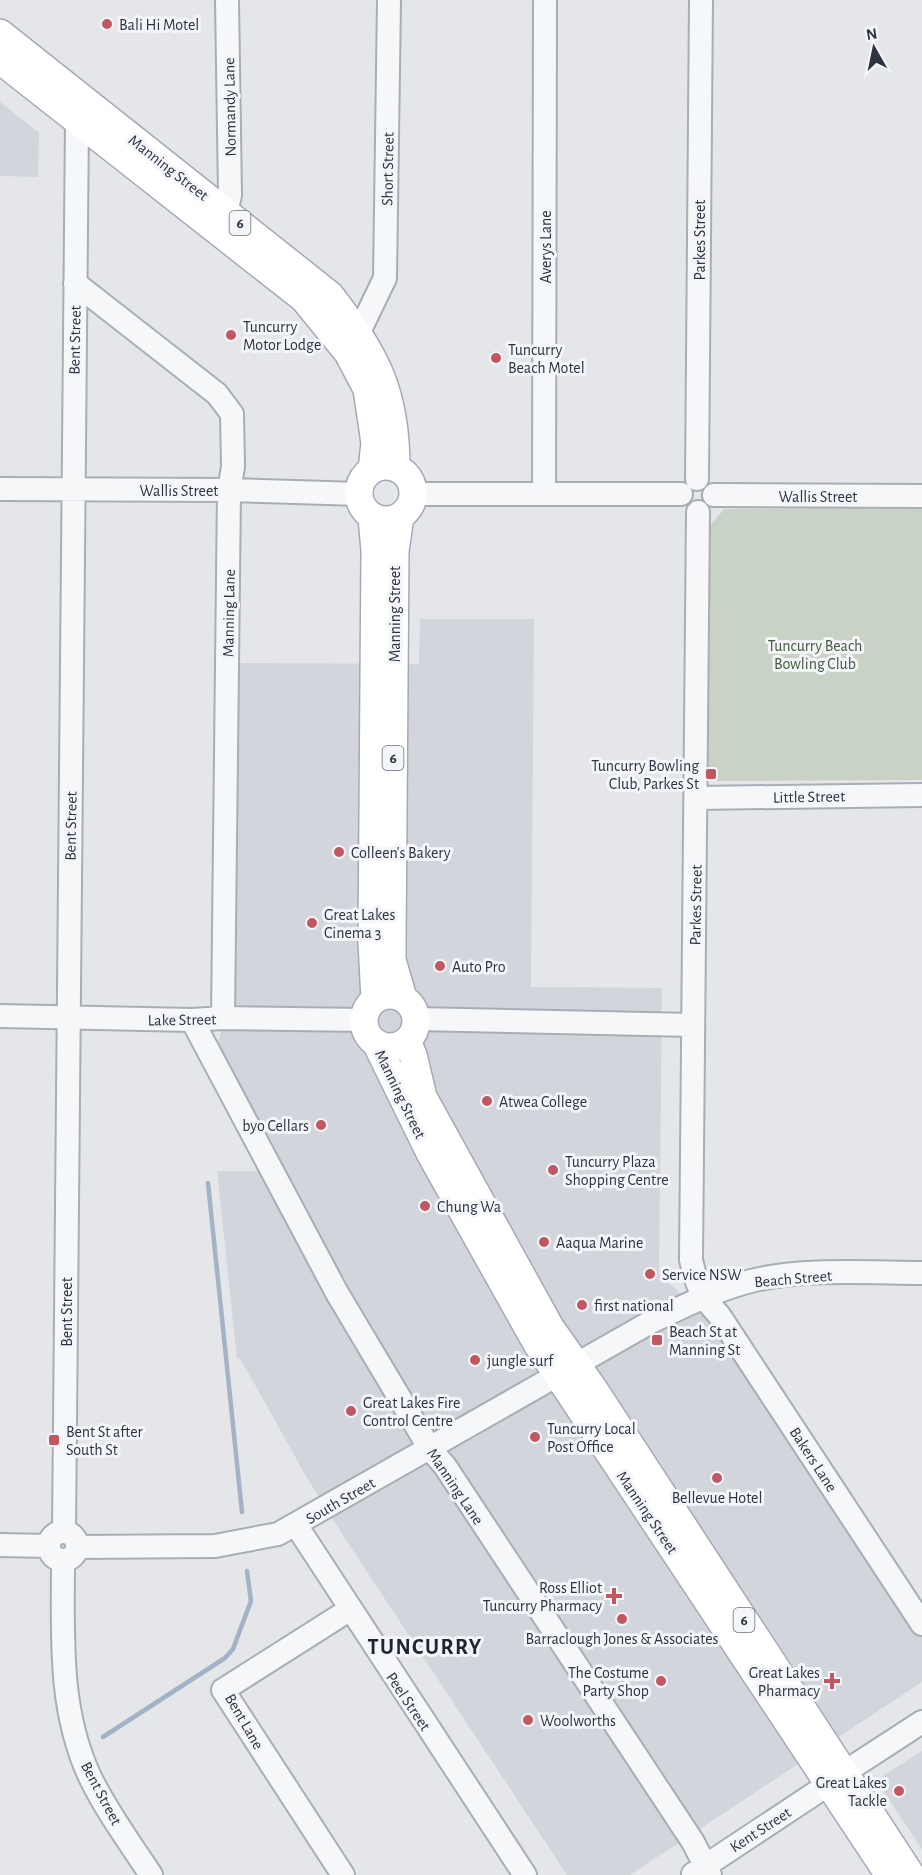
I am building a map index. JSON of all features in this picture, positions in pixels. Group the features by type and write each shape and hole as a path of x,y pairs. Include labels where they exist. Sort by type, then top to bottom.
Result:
{"main road":[{"name":"Manning Street","path":"0,33 330,295 359,332 380,370 396,432 384,469"},
{"name":"Manning Street","path":"0,60 304,299 333,330 367,389 375,443 384,469"},
{"path":"365,505 386,520 406,505 409,478 384,469"},
{"name":"6","path":"365,505 362,480 384,469"},
{"name":"Manning Street","path":"365,505 375,551 372,1021 431,1155 566,1371 837,1778 911,1875"},
{"name":"Manning Street","path":"406,505 395,551 392,960 409,1020 413,1055 423,1097 550,1327 566,1371"},
{"path":"389,995 409,1020 391,1047 372,1021 389,995"},
{"name":"Manning Street","path":"837,1778 889,1875"}],"street":[{"name":"Normandy Lane","path":"226,213 230,195 227,0"},
{"name":"Short Street","path":"359,332 385,278 389,0"},
{"name":"Averys Lane","path":"544,494 545,0"},
{"name":"Parkes Street","path":"701,0 702,490 708,508 698,512 691,1260 702,1298"},
{"path":"0,48 42,92"},
{"name":"Bent Street","path":"77,120 63,1547 65,1682 75,1738 90,1778 151,1875"},
{"name":"Manning Lane","path":"75,283 217,394 232,414 233,467 229,490 223,1018"},
{"name":"Wallis Street","path":"0,489 229,490 365,505"},
{"name":"Wallis Street","path":"406,505 544,494 702,490 922,496"},
{"name":"Little Street","path":"697,798 922,795"},
{"name":"Lake Street","path":"0,1017 372,1021"},
{"name":"Manning Lane","path":"192,1020 337,1293 430,1449 445,1466 693,1842 702,1872"},
{"path":"409,1020 693,1025"},
{"name":"Beach Street","path":"566,1371 702,1298 752,1281 783,1276 922,1273"},
{"name":"Bakers Lane","path":"702,1298 719,1315 922,1624"},
{"name":"South Street","path":"0,1545 63,1547 225,1545 266,1538 296,1525 566,1371"},
{"name":"Peel Street","path":"296,1525 349,1610 525,1875"},
{"name":"Bent Lane","path":"343,1875 223,1690 349,1610"},
{"name":"Kent Street","path":"702,1872 922,1722"}],"shaded area":[{"path":"0,102 39,133 38,177 0,176"},
{"path":"420,619 534,619 531,987 662,988 659,1274 716,1326 922,1637 922,1682 630,1875 567,1875 344,1537 307,1478 240,1358 237,1359 217,1171 265,1171 215,1054 234,985 236,663 419,664"},
{"path":"922,1751 922,1849 876,1780"}],"green space":[{"name":"Tuncurry Beach Bowling Club","path":"922,508 922,780 708,781 708,528 724,509"}],"waterway":[{"path":"208,1183 242,1512"},
{"path":"103,1737 225,1658 233,1649 251,1601 247,1571"}],"place":[{"name":"Bali Hi Motel","path":"107,24"},
{"name":"Tuncurry Motor Lodge","path":"231,335"},
{"name":"Tuncurry Beach Motel","path":"496,358"},
{"name":"Tuncurry Bowling Club, Parkes St","path":"711,774"},
{"name":"Colleen's Bakery","path":"339,852"},
{"name":"Great Lakes Cinema 3","path":"312,923"},
{"name":"Auto Pro","path":"440,966"},
{"name":"Atwea College","path":"487,1101"},
{"name":"byo Cellars","path":"321,1125"},
{"name":"Tuncurry Plaza Shopping Centre","path":"553,1170"},
{"name":"Chung Wa","path":"425,1206"},
{"name":"Aaqua Marine","path":"544,1242"},
{"name":"Service NSW","path":"650,1274"},
{"name":"first national","path":"582,1305"},
{"name":"Beach St at Manning St","path":"657,1340"},
{"name":"jungle surf","path":"475,1360"},
{"name":"Great Lakes Fire Control Centre","path":"351,1411"},
{"name":"Tuncurry Local Post Office","path":"535,1437"},
{"name":"Bent St after South St","path":"54,1440"},
{"name":"Bellevue Hotel","path":"717,1478"},
{"name":"Ross Elliot Tuncurry Pharmacy","path":"614,1596"},
{"name":"Barraclough Jones & Associates","path":"622,1619"},
{"name":"The Costume Party Shop","path":"661,1681"},
{"name":"Great Lakes Pharmacy","path":"832,1681"},
{"name":"Woolworths","path":"528,1720"},
{"name":"Great Lakes Tackle","path":"899,1791"}],"district":[{"name":"TUNCURRY","path":"425,1646"}]}
